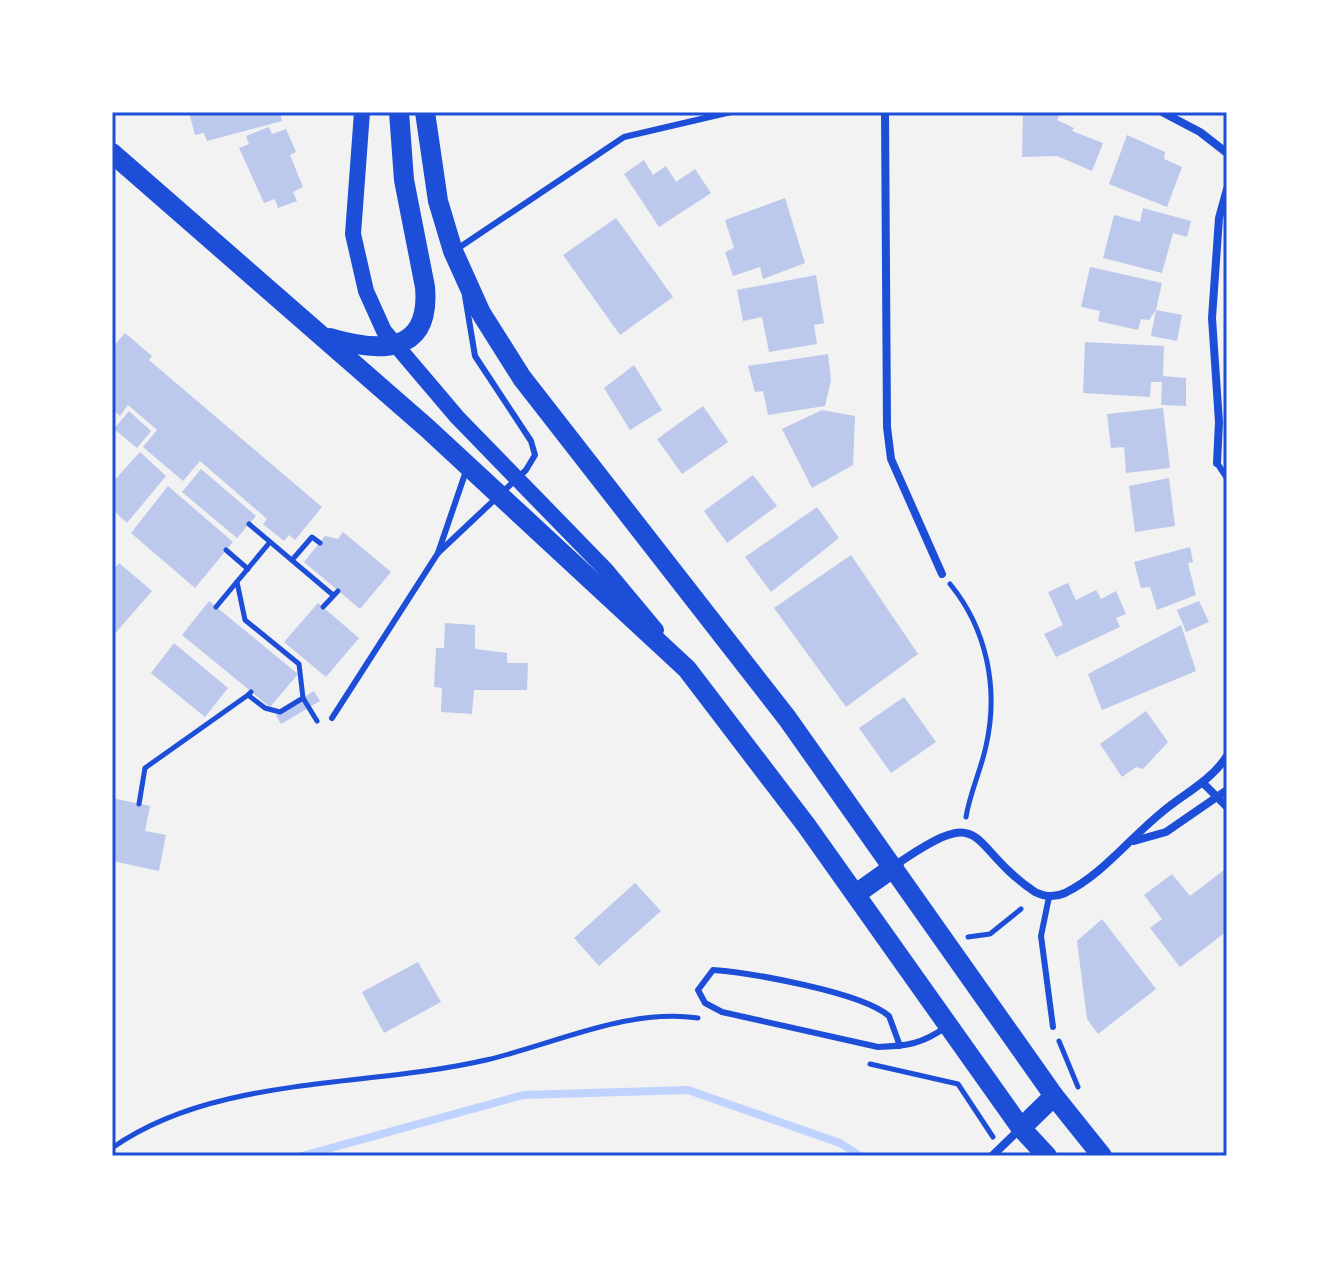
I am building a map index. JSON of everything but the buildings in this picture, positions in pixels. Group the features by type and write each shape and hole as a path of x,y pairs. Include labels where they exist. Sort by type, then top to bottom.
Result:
{"main road":[{"path":"362,112 352,214 354,245 372,306 393,346 606,570 687,669 856,894 1021,1128 1047,1156"},
{"path":"321,335 368,349 393,346 415,331 426,303 402,167 399,112"},
{"path":"425,112 438,201 453,251 463,276 522,378 787,718 1054,1096 1102,1156"},
{"path":"112,153 466,464 687,669"},
{"path":"856,894 894,867"},
{"path":"1021,1128 1054,1096"}],"street":[{"path":"885,112 887,427 891,459 942,574"},
{"path":"1162,112 1200,132 1227,153"},
{"path":"1217,463 1219,422 1212,318 1219,218 1227,189"},
{"path":"894,867 943,834 964,832 983,842 1030,889 1049,897 1068,891 1133,841 1161,813 1203,783 1227,756"},
{"path":"1203,783 1227,807"},
{"path":"1133,841 1166,832 1227,790"},
{"path":"992,1156 1021,1128"}],"lane":[{"path":"453,251 524,208 624,137 731,112"},
{"path":"438,553 532,464 534,449 475,356 463,276"},
{"path":"1217,463 1227,478"},
{"path":"332,718 438,553 463,486 466,464"},
{"path":"1049,897 1041,936 1053,1027"},
{"path":"900,1046 889,1016 862,1001 737,972 713,970 698,990 705,1003 722,1012 845,1042 900,1046 926,1041 949,1025"}],"path":[{"path":"249,524 335,593 323,607"},
{"path":"292,560 312,537 320,543"},
{"path":"216,607 270,542"},
{"path":"226,550 248,569"},
{"path":"942,574 965,602 984,641 990,674 987,745 969,798 964,832"},
{"path":"237,582 245,620 299,664 303,698 321,727"},
{"path":"139,804 145,768 250,693 265,708 280,712 303,698"},
{"path":"950,947 972,934 990,934 1021,909"},
{"path":"112,1148 136,1131 172,1114 257,1094 486,1060 567,1035 665,1013 703,1019"},
{"path":"859,1061 958,1084 982,1123 1002,1147"}],"waterway":[{"path":"302,1156 523,1095 688,1090 840,1143 860,1156"}]}
